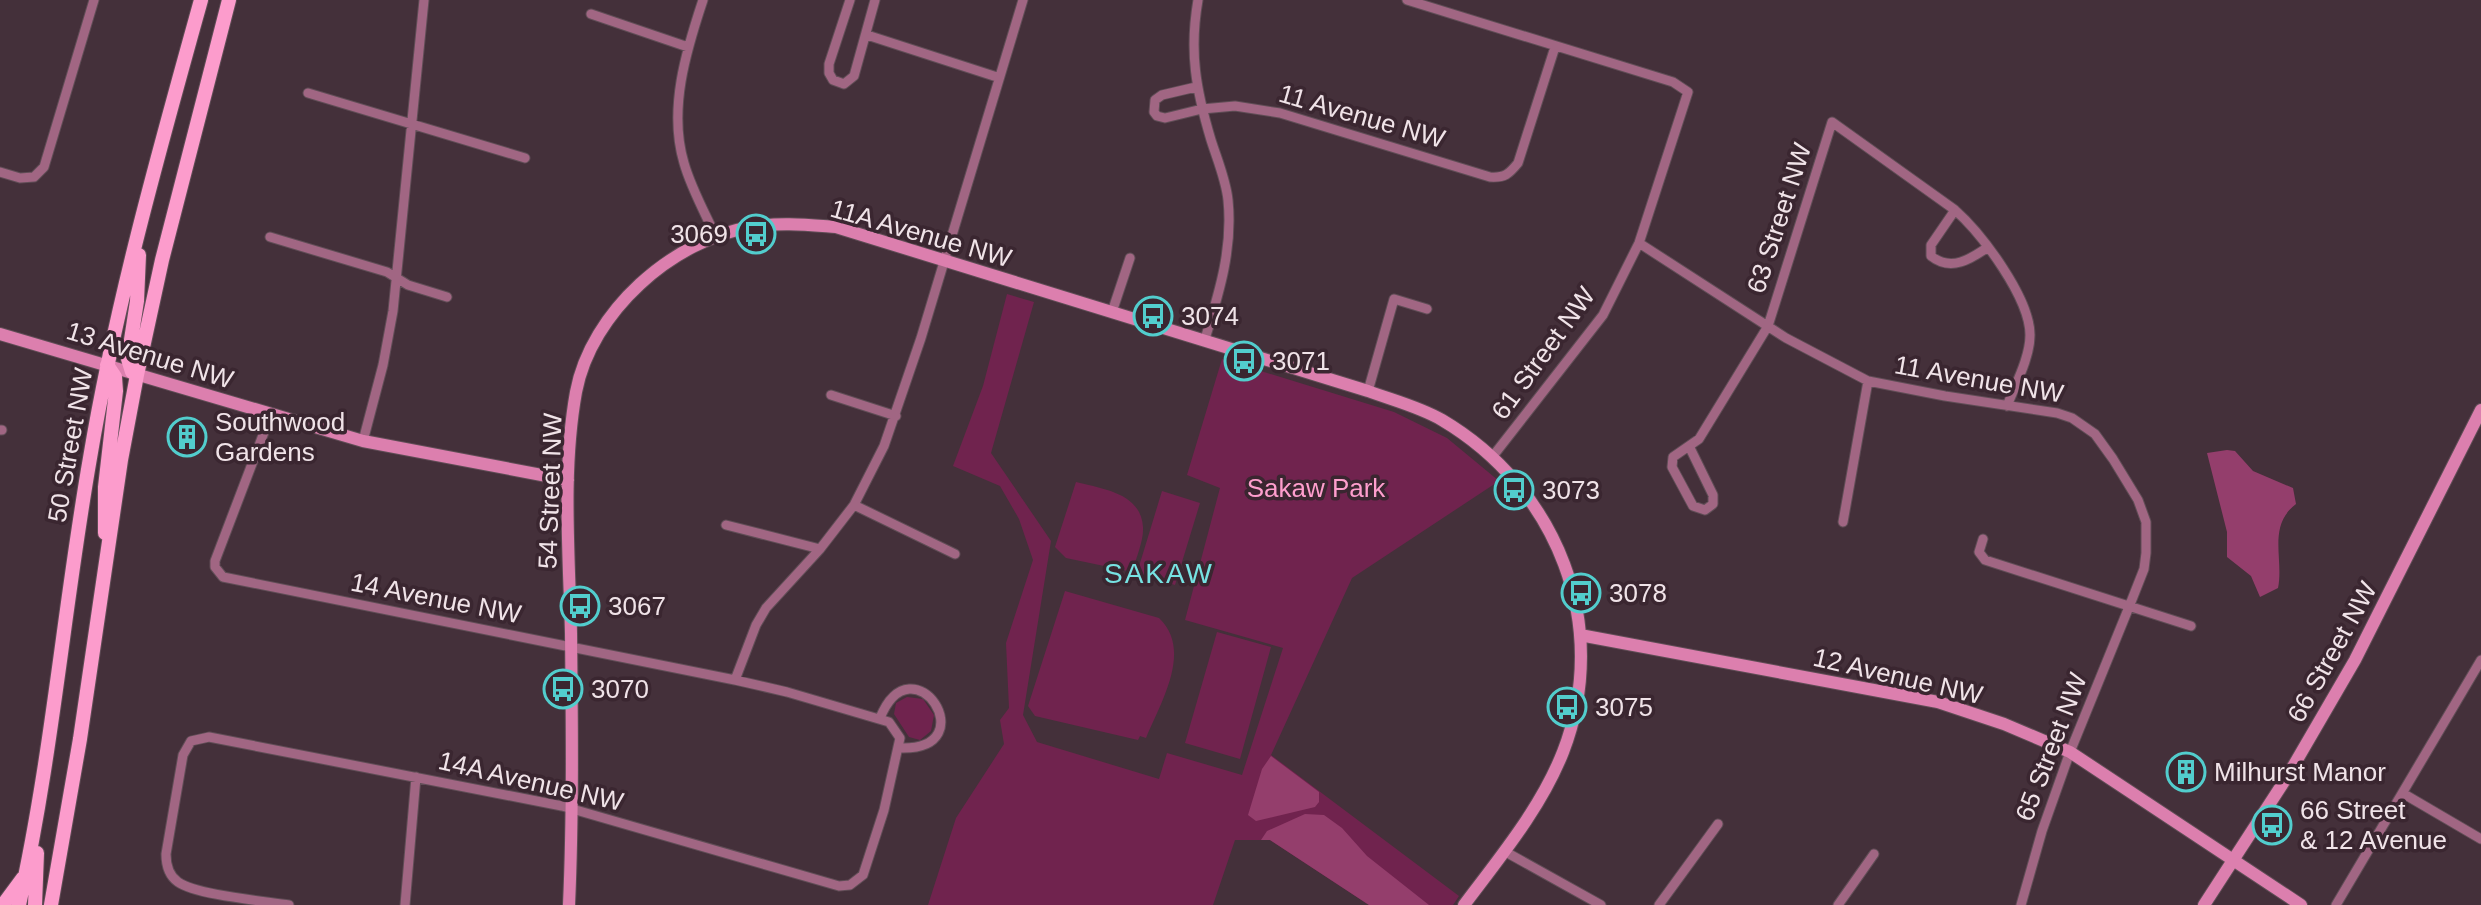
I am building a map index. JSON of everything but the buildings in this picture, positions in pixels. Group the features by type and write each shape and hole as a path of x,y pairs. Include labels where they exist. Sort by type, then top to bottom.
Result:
{"main road":[{"name":"50 Street NW","path":"19,905 38,817 89,459 107,365 142,215 201,0"},
{"name":"50 Street NW","path":"51,905 137,375 162,260 229,0"},
{"path":"137,375 132,372 128,359 137,301 142,215"},
{"path":"107,365 115,377 116,391 103,517 107,558"},
{"path":"35,905 38,817"},
{"path":"61,905 64,828"},
{"path":"3,905 26,875"}],"street":[{"path":"0,172 20,178 34,177 47,161 94,0"},
{"path":"363,441 385,355 398,278 424,0"},
{"path":"703,0 688,47 678,115 679,142 684,165 716,237"},
{"path":"850,0 829,64 833,80 844,84 854,76 875,0"},
{"path":"735,680 756,625 766,608 820,549 854,505 884,446 896,416 1023,0"},
{"path":"1198,0 1193,44 1196,87 1227,195 1230,223 1227,267 1205,339"},
{"path":"1407,0 1555,47"},
{"path":"591,14 688,47"},
{"path":"867,35 997,77"},
{"name":"11 Avenue NW","path":"1196,87 1162,95 1155,100 1154,112 1165,118 1202,109 1235,106 1280,113 1490,177 1508,175 1518,163 1555,47"},
{"name":"61 Street NW","path":"1493,456 1603,315 1639,243 1688,92 1673,82 1555,47"},
{"path":"308,93 525,158"},
{"name":"63 Street NW","path":"1768,326 1832,122 1955,210"},
{"path":"1988,247 1962,263 1943,262 1931,256 1931,245 1955,210 1973,226 1988,247 2025,307 2030,336 2007,406"},
{"name":"11A Avenue NW","path":"716,237 749,227 793,223 836,227 1368,391 1440,419 1493,456 1524,491 1557,544 1573,593 1580,635 1581,677 1573,724 1551,779 1464,905"},
{"path":"270,237 387,272 408,285 447,297"},
{"name":"54 Street NW","path":"569,905 571,648 568,480 577,388 596,339 610,317 641,282 672,259 716,237"},
{"name":"11 Avenue NW","path":"1639,243 1768,326 1868,381 2072,418 2095,434 2138,500"},
{"path":"1112,312 1130,258"},
{"path":"1368,391 1394,299 1427,309"},
{"path":"1690,448 1713,495 1713,504 1705,510 1693,506 1672,467 1676,454 1690,448 1699,439 1768,326"},
{"name":"13 Avenue NW","path":"0,334 363,441 568,480"},
{"name":"11 Avenue NW","path":"1843,522 1868,381"},
{"path":"831,395 896,416"},
{"name":"66 Street NW","path":"2204,905 2287,777 2355,660 2481,410"},
{"name":"14 Avenue NW","path":"271,414 218,554 215,567 218,573 239,582 735,680 884,720"},
{"name":"65 Street NW","path":"2021,905 2042,831 2070,752 2144,569 2146,522 2138,500"},
{"path":"854,505 955,554"},
{"path":"726,525 820,549"},
{"path":"1983,539 1979,552 1985,560 2191,626"},
{"name":"12 Avenue NW","path":"1580,635 1938,702 2004,724 2070,752 2301,905"},
{"path":"2336,905 2480,663"},
{"path":"904,689 915,689 933,699 941,722 935,739 919,748 900,748 899,735 884,720 892,697 904,689"},
{"name":"14A Avenue NW","path":"289,905 187,887 171,874 166,854 183,755 191,741 209,737 571,809 839,886 857,881 863,875 900,748"},
{"path":"405,905 416,777"},
{"path":"2404,794 2481,839"},
{"path":"1659,905 1718,824"},
{"path":"1504,851 1601,905"},
{"path":"1838,905 1874,854"}],"green space":[{"name":"Sakaw Park","path":"1007,294 1034,302 991,453 1051,541 1023,715 1037,742 1159,779 1167,753 1242,775 1283,648 1185,620 1220,488 1187,475 1222,359 1394,412 1447,438 1499,481 1352,578 1271,755 1459,896 1453,905 1369,905 1270,840 1235,840 1213,905 928,905 956,818 1004,744 1000,720 1009,708 1006,643 1033,560 1019,519 1000,486 953,466 983,386"},
{"path":"1076,482 1119,494 1141,516 1143,532 1133,570 1066,558 1055,547"},
{"path":"1162,491 1200,503 1175,585 1137,573"},
{"path":"1065,591 1159,618 1169,631 1174,661 1171,676 1146,738 1140,736 1138,740 1035,716 1028,706"},
{"path":"1217,632 1271,647 1240,759 1185,743"},
{"path":"907,697 923,699 934,715 931,731 920,740 909,737 894,714 896,703"}],"shaded area":[{"path":"2235,451 2253,471 2293,488 2296,504 2287,513 2279,533 2278,588 2260,597 2251,576 2227,557 2227,532 2207,453"},
{"path":"1271,756 1319,792 1319,802 1315,807 1256,821 1248,815 1262,769"},
{"path":"1305,814 1324,815 1342,828 1367,856 1429,905 1369,905 1270,840 1261,840 1267,831"}],"place":[{"name":"3069","path":"756,234"},
{"name":"3074","path":"1153,316"},
{"name":"3071","path":"1244,361"},
{"name":"Southwood Gardens","path":"187,437"},
{"name":"3073","path":"1514,490"},
{"name":"3078","path":"1581,593"},
{"name":"3067","path":"580,606"},
{"name":"3070","path":"563,689"},
{"name":"3075","path":"1567,707"},
{"name":"Milhurst Manor","path":"2186,772"},
{"name":"66 Street & 12 Avenue","path":"2272,825"}],"district":[{"name":"SAKAW","path":"1159,573"}]}
